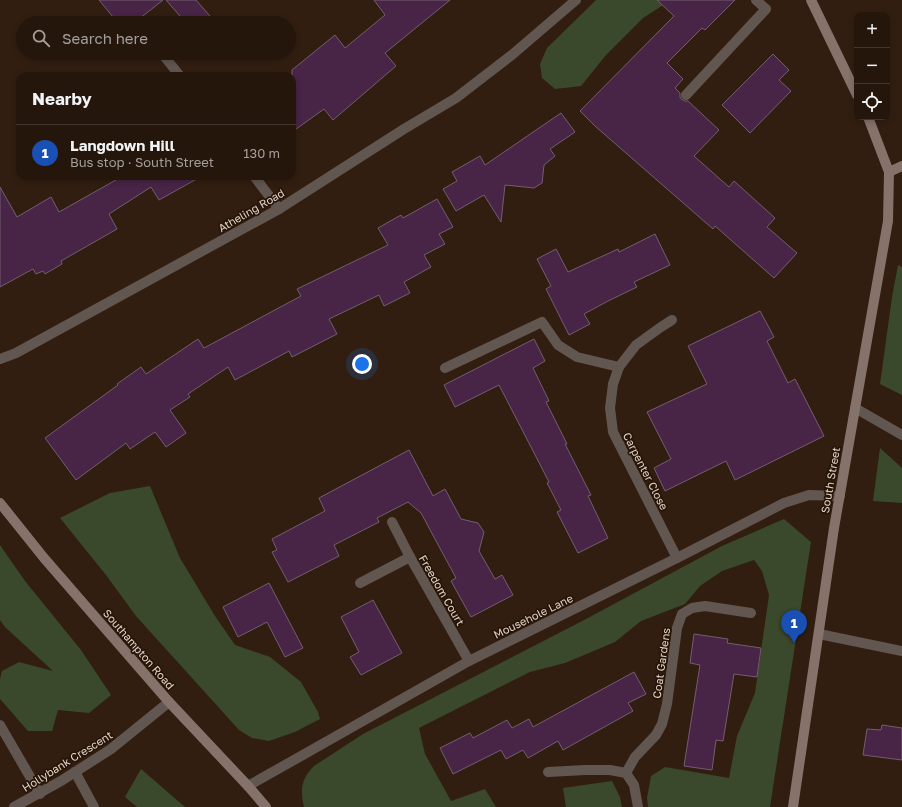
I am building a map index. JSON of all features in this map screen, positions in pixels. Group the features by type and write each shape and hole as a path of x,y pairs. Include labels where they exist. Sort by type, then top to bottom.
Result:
{"street":[{"name":"Atheling Road","path":"0,359 16,353 279,209 404,129 456,98 513,54 576,0"},
{"path":"686,95 766,9 756,0"},
{"path":"811,0 854,89"},
{"path":"167,60 177,72"},
{"path":"869,120 889,172 902,166"},
{"name":"South Street","path":"793,807 834,528 888,221 889,172"},
{"path":"257,180 279,209"},
{"name":"Carpenter Close","path":"672,320 636,345 619,367 613,384 610,408 613,432 676,558"},
{"path":"445,368 542,322 558,345 577,357 619,367"},
{"path":"855,408 902,435"},
{"name":"Mousehole Lane","path":"248,786 469,661 784,503 809,495 840,496"},
{"name":"Southampton Road","path":"0,503 44,558 169,702 266,807"},
{"path":"392,522 410,556"},
{"name":"Freedom Court","path":"360,582 410,556 469,661"},
{"name":"Coat Gardens","path":"626,773 635,757 656,735 662,724 667,704 677,628 682,614 692,608 705,606 751,613"},
{"path":"819,634 902,651"},
{"name":"Hollybank Crescent","path":"14,807 40,794 111,749 169,702"},
{"path":"0,725 40,794"},
{"path":"548,772 610,770 626,773 634,785 638,807"},
{"path":"75,772 94,807"}],"green space":[{"path":"596,0 671,0 643,18 606,55 581,86 555,89 542,78 540,64 547,48"},
{"path":"898,265 902,267 902,395 880,384"},
{"path":"880,448 902,468 902,503 873,501"},
{"path":"150,486 180,558 215,616 235,645 270,657 301,682 318,712 320,719 295,732 269,741 252,738 239,730 136,616 106,575 60,518 110,493"},
{"path":"784,519 811,542 770,807 648,807 647,798 651,776 665,767 729,778 737,736 755,693 769,595 762,571 754,560 722,571 700,586 685,604 641,621 615,642 565,663 530,672 419,728 425,754 451,801 485,789 496,807 304,807 302,790 304,780 314,766 363,734 586,619 722,546"},
{"path":"0,545 25,581 81,650 111,695 89,713 58,710 52,731 28,731 0,699 0,679 2,671 19,662 53,671 5,627 0,620"},
{"path":"141,769 185,807 137,807 125,797"},
{"path":"612,781 620,797 622,807 566,807 563,788"}],"building":[{"path":"99,0 163,0 143,16 112,16"},
{"path":"166,0 196,0 210,16 180,16"},
{"path":"374,0 450,0 385,53 396,66 333,120 324,109 296,129 296,72 292,72 292,70 335,35 345,48 385,15"},
{"path":"657,0 735,0 705,30 702,28 667,63 683,79 675,88 680,93 681,99 688,101 719,130 694,156 729,187 734,181 775,218 767,227 797,253 774,278 715,226 713,229 595,126 580,111 674,16"},
{"path":"773,54 789,70 779,80 791,91 750,133 722,105"},
{"path":"561,113 575,132 550,149 555,156 544,165 542,183 534,188 505,185 501,222 484,195 456,211 443,189 457,181 452,172 480,156 485,165"},
{"path":"116,180 195,180 159,200 151,187 109,214 117,229 61,261 62,264 45,274 43,271 36,274 33,269 0,287 0,187 17,217 51,197 59,212"},
{"path":"437,199 453,227 439,234 445,244 424,255 431,267 404,282 410,293 384,306 379,295 329,319 337,334 292,357 289,351 235,380 228,367 188,394 190,397 170,410 186,433 166,447 155,432 130,449 126,443 76,480 45,438 141,367 146,374 198,339 204,348 301,296 297,289 388,245 378,228 401,215 403,218"},
{"path":"655,234 670,265 634,282 637,287 584,314 590,324 569,335 546,289 551,286 537,259 556,249 568,272 618,249 619,252"},
{"path":"760,311 774,337 767,341 788,383 795,379 824,436 735,480 726,461 665,491 654,468 671,459 647,412 707,384 688,346"},
{"path":"534,339 545,361 533,368 549,401 546,402 591,495 588,496 608,538 578,553 557,512 561,510 547,483 549,482 499,385 455,407 444,385"},
{"path":"409,450 433,496 445,489 461,519 478,523 484,532 479,551 495,579 502,575 513,595 471,617 451,581 456,578 421,513 408,502 377,518 379,522 334,545 339,556 288,582 272,552 277,550 272,539 325,511 319,498"},
{"path":"269,583 303,648 285,657 267,622 238,637 223,607"},
{"path":"373,600 402,653 361,675 350,657 359,652 341,617"},
{"path":"694,634 728,639 727,643 761,648 757,677 734,674 723,741 716,740 712,770 684,766 700,665 690,663"},
{"path":"634,672 646,694 628,703 633,711 563,750 558,741 528,758 523,750 506,759 501,750 453,774 440,748 470,733 473,738 507,720 512,728 529,719 533,727"},
{"path":"882,725 902,728 902,760 863,755 867,729 881,730"}],"place":[{"name":"Langdown Hill","path":"794,643"}]}
